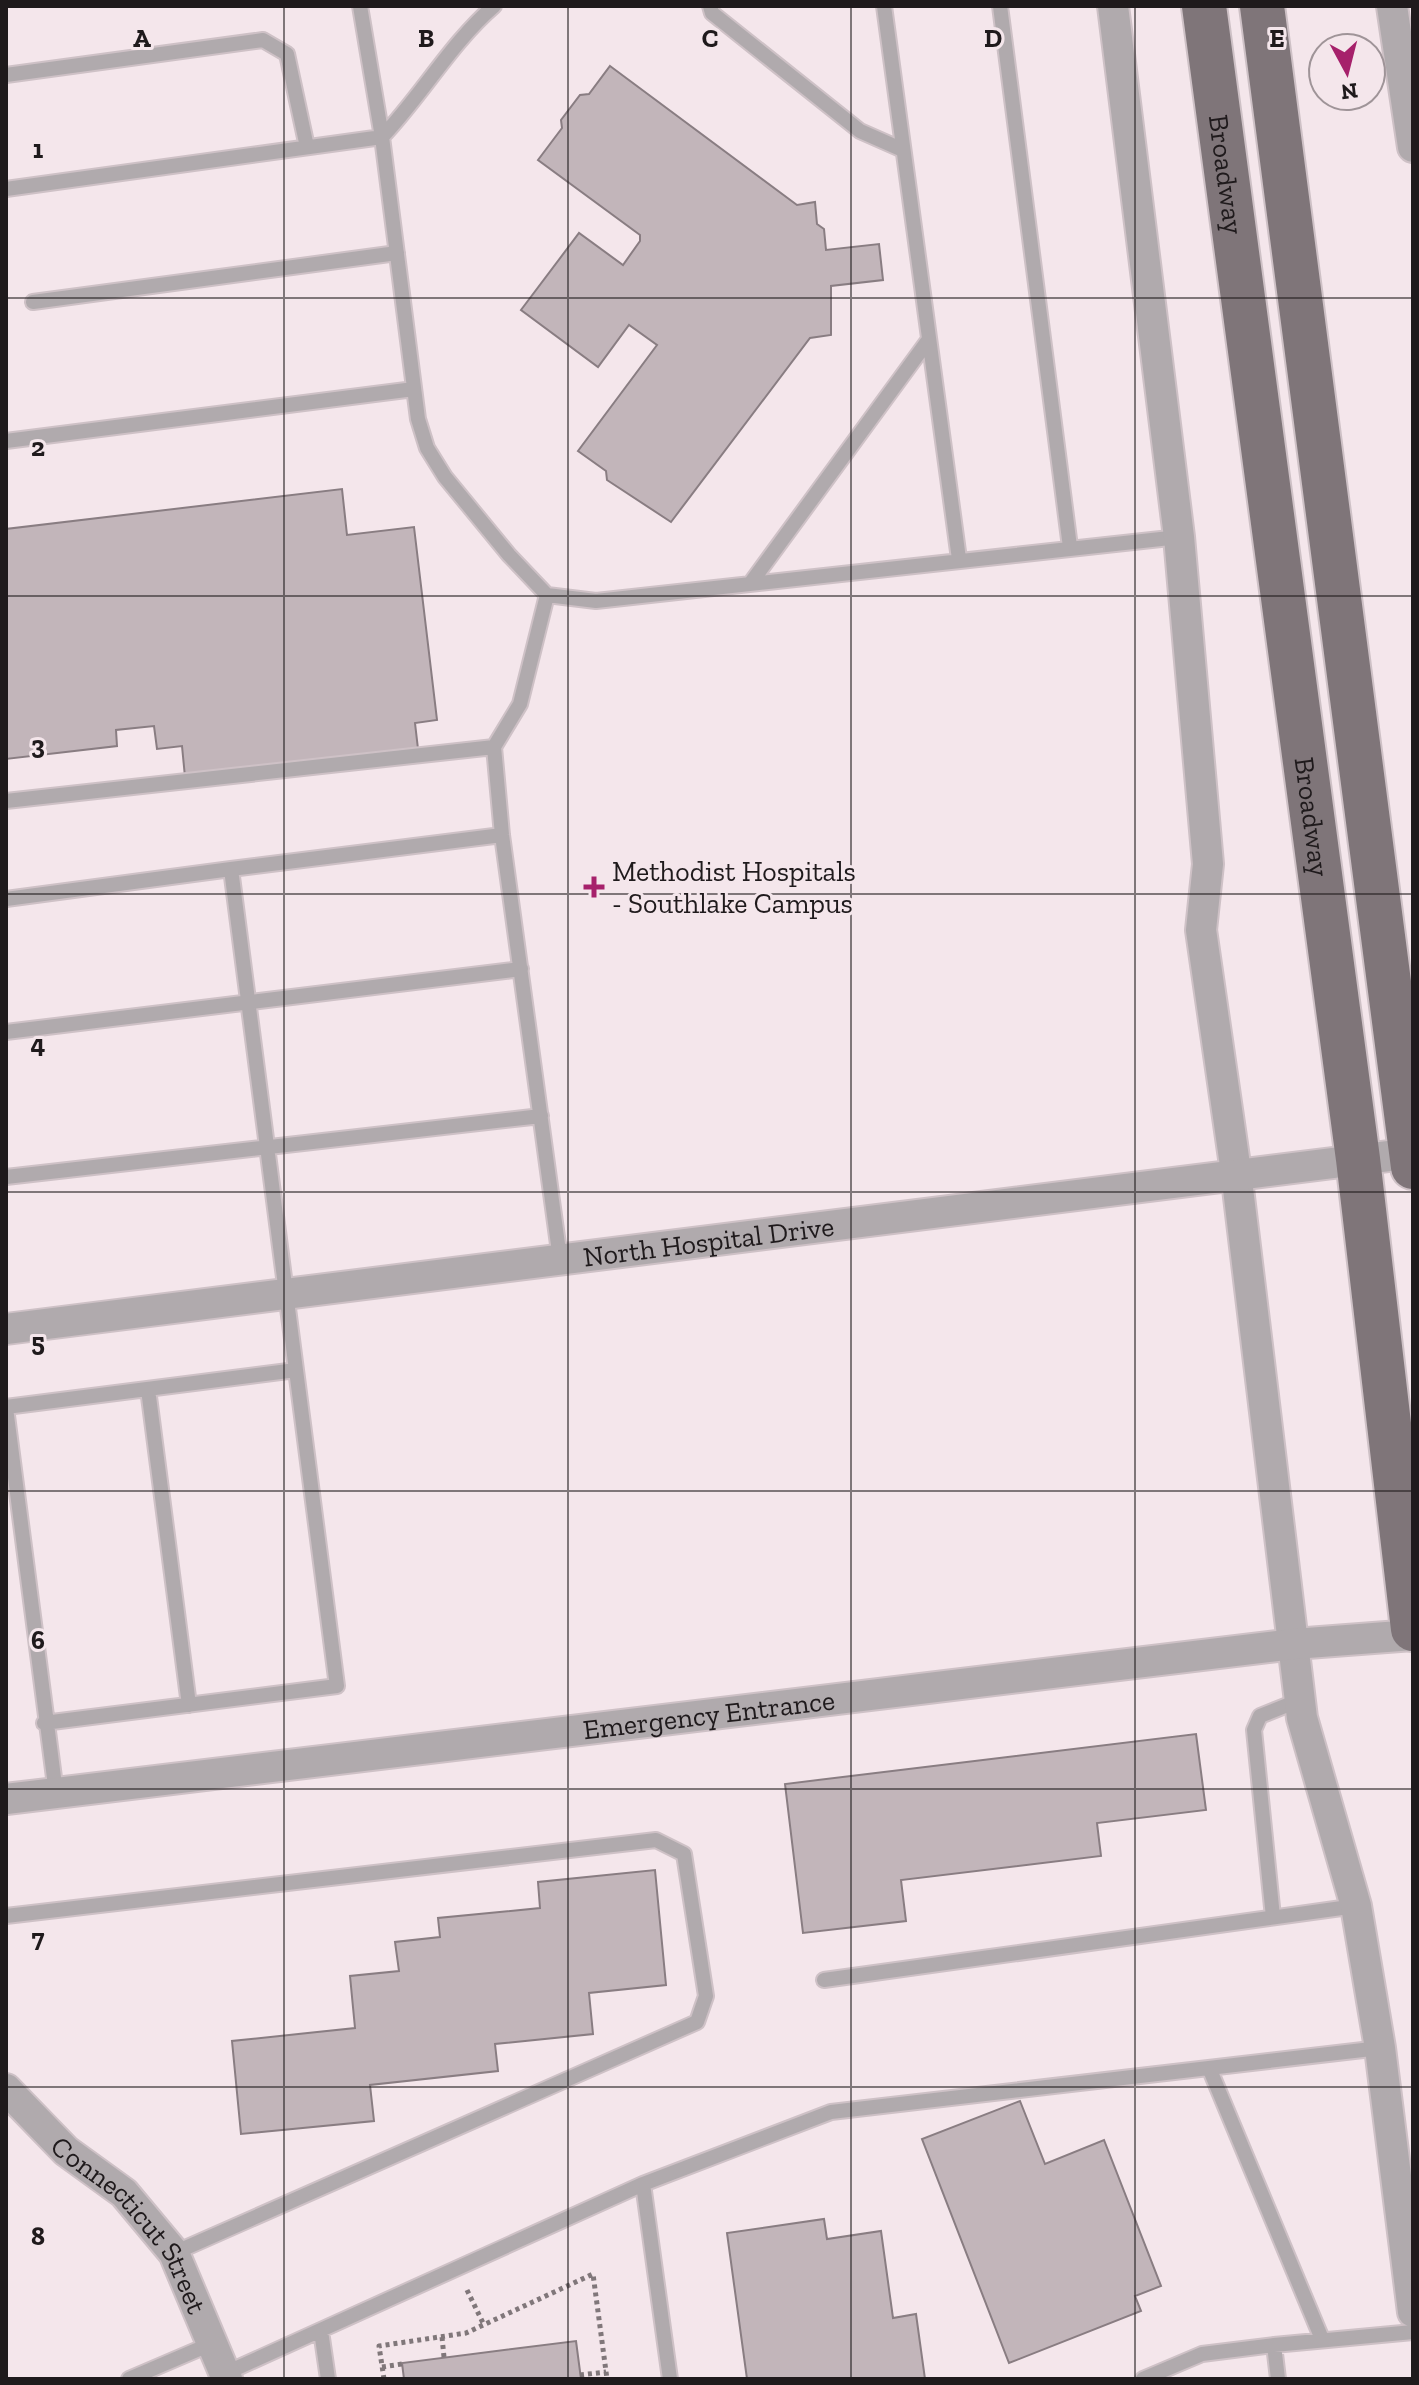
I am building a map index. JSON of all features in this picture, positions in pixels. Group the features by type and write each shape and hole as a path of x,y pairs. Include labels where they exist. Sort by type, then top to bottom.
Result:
{"main road":[{"name":"Broadway","path":"1204,6 1358,1159 1413,1632"},
{"name":"Broadway","path":"1262,6 1412,1157"}],"street":[{"path":"1113,6 1179,537 1208,864 1201,930 1236,1172 1302,1718 1356,1906 1380,2048 1413,2312"},
{"path":"1392,6 1413,147"},
{"name":"North Hospital Drive","path":"6,1329 1236,1172 1358,1159 1412,1157"},
{"name":"Emergency Entrance","path":"6,1799 1413,1632"},
{"name":"Connecticut Street","path":"6,2089 66,2151 124,2193 174,2253 227,2376"}],"lane":[{"path":"360,6 382,137 418,419 427,448 445,477 509,555 547,595 596,601 1179,537"},
{"path":"6,189 382,137 416,101 468,28 494,6"},
{"path":"710,6 712,13 860,131 903,150"},
{"path":"884,6 927,342 959,559"},
{"path":"1000,6 1070,547"},
{"path":"6,75 263,40 287,54 307,147"},
{"path":"33,302 397,253"},
{"path":"750,584 927,342"},
{"path":"6,441 414,389"},
{"path":"547,595 520,704 494,747 502,835 560,1259"},
{"path":"6,801 494,747"},
{"path":"6,899 502,835"},
{"path":"44,1723 337,1686 231,869"},
{"path":"6,1032 521,969"},
{"path":"6,1177 541,1116"},
{"path":"56,1793 44,1723 6,1408 296,1370"},
{"path":"148,1389 189,1705"},
{"path":"1273,1917 1254,1730 1260,1716 1300,1700"},
{"path":"6,1916 656,1840 684,1854 706,1996 697,2022 174,2253"},
{"path":"824,1980 1356,1906"},
{"path":"227,2376 643,2184 831,2112 1380,2048"},
{"path":"1210,2070 1322,2339"},
{"path":"643,2184 670,2379"},
{"path":"321,2331 328,2379"},
{"path":"1143,2379 1202,2354 1322,2339 1413,2332"},
{"path":"129,2379 213,2343"},
{"path":"1274,2345 1278,2379"}],"path":[{"path":"458,2269 484,2325"},
{"path":"384,2379 379,2346 466,2333 593,2274 606,2375 580,2375"},
{"path":"442,2337 444,2357"},
{"path":"382,2367 402,2364"}],"building":[{"path":"610,66 797,205 815,202 817,224 824,229 826,250 879,244 883,280 831,286 831,335 810,338 671,522 607,480 606,471 578,451 657,345 629,325 598,367 521,310 579,233 623,265 640,241 640,235 538,160 562,128 561,120 580,95 589,94"},
{"path":"342,489 347,535 414,527 437,720 415,723 418,749 185,777 182,746 157,749 154,726 116,730 117,746 6,759 6,529"},
{"path":"1196,1734 1206,1810 1097,1823 1101,1856 901,1880 906,1921 803,1933 785,1784"},
{"path":"655,1870 666,1985 589,1993 593,2034 495,2044 498,2071 370,2085 374,2121 241,2134 232,2041 355,2028 350,1976 399,1971 395,1942 440,1937 438,1918 540,1908 538,1882"},
{"path":"1020,2101 1045,2164 1104,2140 1161,2286 1135,2296 1141,2311 1009,2363 922,2139"},
{"path":"824,2219 827,2239 881,2231 893,2318 916,2314 925,2379 747,2379 727,2233"},
{"path":"576,2341 581,2379 404,2379 402,2363"}],"place":[{"name":"Methodist Hospitals - Southlake Campus","path":"594,887"}]}
